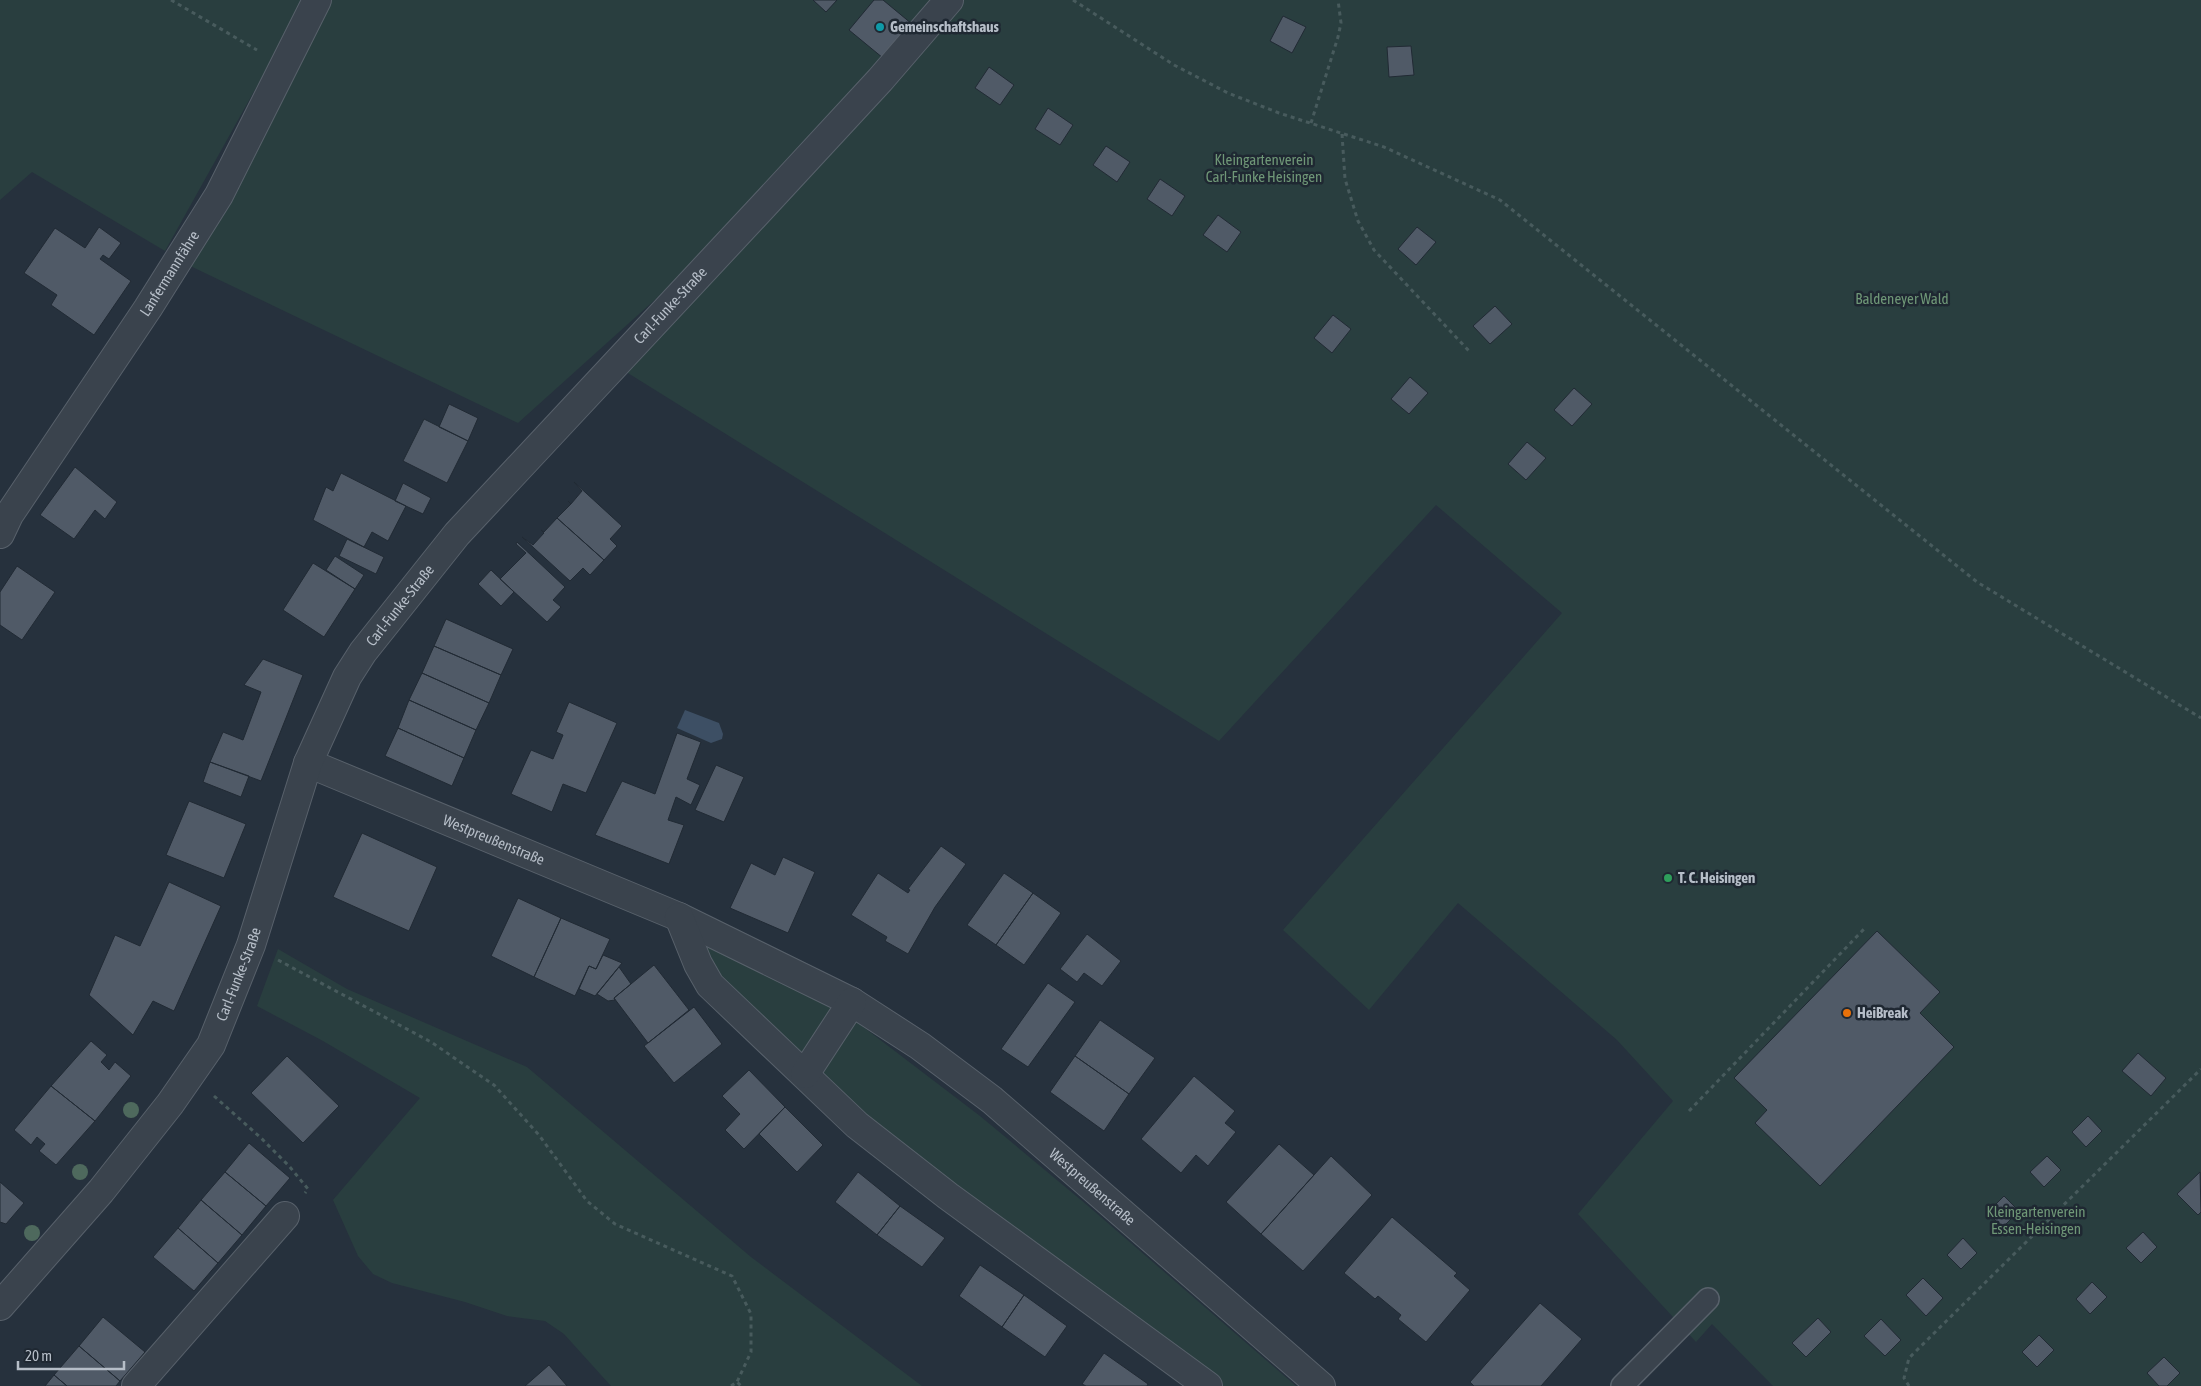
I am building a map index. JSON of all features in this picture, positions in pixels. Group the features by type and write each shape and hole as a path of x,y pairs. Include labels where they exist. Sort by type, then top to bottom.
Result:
{"street":[{"name":"Lanfermannfähre","path":"0,534 9,515 148,308 219,195 317,0"},
{"name":"Carl-Funke-Straße","path":"0,1306 102,1191 170,1104 206,1052 251,945 308,763 347,677 363,652 457,534 775,194 949,0"},
{"name":"Westpreußenstraße","path":"308,763 679,917 852,1002 920,1046 992,1100 1321,1386"},
{"path":"679,917 698,964 710,985 857,1125 948,1196 1208,1386"},
{"path":"805,1074 852,1002"},
{"path":"136,1386 285,1216"}],"lane":[{"path":"1622,1386 1708,1299"}],"path":[{"path":"172,0 238,37 283,67"},
{"path":"1073,0 1174,65 1228,93 1384,147 1500,200 1977,582 2201,718"},
{"path":"1311,123 1338,37 1341,23 1338,0"},
{"path":"1342,134 1345,179 1358,221 1374,250 1470,352"},
{"path":"1689,1111 1865,928"},
{"path":"251,945 431,1042 494,1085 539,1135 587,1201 615,1224 732,1276 751,1314 751,1352 737,1382 731,1386"},
{"path":"1909,1386 1904,1378 1908,1358 2201,1069"},
{"path":"215,1097 261,1138 289,1166 308,1189 285,1216"},
{"path":"737,1382 741,1386"}],"green space":[{"path":"0,0 305,0 165,251 32,172 0,200"},
{"path":"321,0 2201,0 2201,1386 1773,1386 1712,1324 1696,1342 1578,1214 1673,1101 1617,1040 1458,903 1369,1010 1283,930 1562,613 1436,505 1219,741 623,370 769,197 518,423 182,262"},
{"path":"701,942 841,1010 980,1116 1087,1205 1296,1386 1221,1386 874,1126 744,1003 721,976"},
{"path":"278,949 347,989 527,1067 751,1257 922,1386 611,1386 564,1334 545,1321 507,1316 465,1302 392,1283 373,1274 358,1256 333,1200 420,1098 323,1041 257,1006"}],"water":[{"path":"685,710 719,723 723,734 722,739 711,743 677,728"}],"building":[{"path":"813,0 837,0 826,12"},
{"name":"Gemeinschaftshaus","path":"874,0 883,0 912,24 883,58 849,30"},
{"path":"1283,16 1306,27 1292,53 1270,41"},
{"path":"1411,46 1414,75 1389,77 1387,47"},
{"path":"989,67 1014,85 1000,105 975,88"},
{"path":"1048,108 1073,125 1060,145 1035,129"},
{"path":"1106,146 1130,162 1117,182 1093,165"},
{"path":"1160,179 1185,196 1172,216 1147,199"},
{"path":"1218,215 1241,232 1227,252 1203,235"},
{"path":"99,227 121,243 109,259 103,255 100,259 131,281 94,335 51,305 57,295 24,273 55,228 85,248"},
{"path":"1417,227 1436,242 1416,265 1398,249"},
{"path":"1495,306 1512,324 1490,344 1473,326"},
{"path":"1333,315 1351,329 1332,353 1314,338"},
{"path":"1410,377 1428,393 1409,414 1391,399"},
{"path":"1574,388 1592,404 1572,426 1554,410"},
{"path":"449,404 478,418 468,441 439,427"},
{"path":"424,419 468,441 447,483 403,461"},
{"path":"1527,442 1546,458 1526,480 1508,464"},
{"path":"75,467 117,502 105,519 95,510 74,539 40,515"},
{"path":"341,473 406,506 388,541 372,532 364,547 313,520 326,487 333,491"},
{"path":"574,482 622,526 610,539 617,546 604,560 557,518 582,491"},
{"path":"403,483 431,498 423,514 395,501"},
{"path":"557,518 604,560 590,575 583,568 570,581 522,537 533,545 544,533 541,530 544,532"},
{"path":"347,539 384,557 376,574 339,556"},
{"path":"517,542 565,587 553,600 561,607 547,622 500,579 526,553 516,544"},
{"path":"335,556 364,575 355,589 326,570"},
{"path":"313,563 355,589 324,637 283,610"},
{"path":"17,566 55,592 22,640 0,625 0,592"},
{"path":"491,570 514,592 501,606 478,584"},
{"path":"446,619 513,649 501,675 434,646"},
{"path":"434,646 501,675 489,703 422,673"},
{"path":"263,659 303,675 261,781 210,762 223,732 243,740 261,692 244,685"},
{"path":"422,673 489,703 476,730 409,700"},
{"path":"409,700 476,730 464,758 398,728"},
{"path":"569,702 617,723 586,793 563,784 552,812 511,794 531,750 553,759 563,735 556,732"},
{"path":"398,728 464,758 452,786 385,756"},
{"path":"677,733 701,742 687,779 700,785 691,805 676,797 668,820 684,825 669,864 595,835 622,781 655,794"},
{"path":"210,762 249,776 241,797 203,782"},
{"path":"716,765 744,777 724,822 695,810"},
{"path":"189,801 246,824 224,878 166,855"},
{"path":"362,833 437,867 409,931 333,897"},
{"path":"941,846 966,864 935,907 908,954 885,941 887,937 851,915 878,873 908,893 910,890 908,889"},
{"path":"783,857 815,872 788,933 730,908 751,863 775,875"},
{"path":"1004,873 1033,893 996,945 967,925"},
{"path":"169,882 221,906 174,1011 153,1001 133,1035 89,995 115,935 140,946"},
{"path":"1033,893 1061,913 1024,965 996,945"},
{"path":"518,898 561,918 534,977 491,956"},
{"path":"561,918 610,939 596,969 589,966 575,996 534,977"},
{"path":"1877,931 1940,992 1920,1013 1954,1047 1820,1186 1755,1123 1767,1110 1734,1078"},
{"path":"1087,934 1121,961 1102,986 1084,973 1077,982 1060,969"},
{"path":"603,955 622,963 595,996 579,989 589,966 596,969"},
{"path":"654,965 689,1010 648,1043 614,998"},
{"path":"619,967 631,984 614,998 615,1000 608,1001 597,994"},
{"path":"1048,983 1075,1002 1028,1067 1001,1049"},
{"path":"694,1007 722,1044 674,1083 644,1046"},
{"path":"1100,1020 1155,1058 1129,1094 1075,1056"},
{"path":"91,1041 107,1055 101,1062 109,1070 115,1062 131,1076 95,1121 51,1086"},
{"path":"2138,1053 2166,1078 2151,1096 2122,1071"},
{"path":"287,1056 339,1106 303,1143 251,1093"},
{"path":"1075,1056 1129,1094 1104,1131 1050,1092"},
{"path":"749,1070 785,1107 744,1149 725,1130 740,1114 722,1096"},
{"path":"1194,1076 1235,1111 1225,1123 1236,1132 1208,1166 1196,1155 1181,1173 1141,1139"},
{"path":"51,1086 95,1121 56,1165 39,1151 45,1144 37,1137 31,1145 14,1130"},
{"path":"785,1107 823,1145 797,1172 759,1134"},
{"path":"2088,1116 2102,1131 2086,1147 2072,1132"},
{"path":"249,1143 290,1178 266,1206 225,1172"},
{"path":"1279,1144 1314,1175 1261,1234 1226,1202"},
{"path":"1331,1156 1372,1195 1303,1271 1261,1234"},
{"path":"2047,1156 2061,1170 2044,1187 2030,1172"},
{"path":"225,1172 266,1206 242,1235 201,1200"},
{"path":"858,1172 900,1206 877,1235 835,1202"},
{"path":"2200,1172 2201,1212 2198,1215 2177,1194"},
{"path":"0,1182 24,1203 6,1224 0,1222"},
{"path":"2004,1196 2019,1211 2002,1228 1988,1212"},
{"path":"201,1200 242,1235 218,1263 178,1228"},
{"path":"900,1206 945,1238 922,1267 877,1235"},
{"path":"1392,1217 1457,1273 1454,1276 1470,1290 1426,1342 1398,1319 1401,1315 1378,1296 1375,1299 1344,1273"},
{"path":"178,1228 218,1263 194,1291 153,1257"},
{"path":"2143,1232 2157,1247 2141,1263 2126,1248"},
{"path":"1963,1238 1977,1253 1961,1269 1947,1255"},
{"path":"980,1265 1024,1295 1002,1327 959,1296"},
{"path":"1923,1278 1943,1298 1926,1316 1906,1295"},
{"path":"2092,1282 2107,1297 2090,1314 2076,1299"},
{"path":"1024,1295 1067,1326 1045,1357 1002,1327"},
{"path":"1540,1303 1582,1339 1541,1386 1474,1386 1470,1382"},
{"path":"103,1317 145,1352 120,1381 79,1346"},
{"path":"1818,1318 1831,1332 1806,1357 1792,1343"},
{"path":"1881,1319 1901,1340 1885,1356 1864,1336"},
{"path":"2039,1335 2054,1350 2037,1367 2022,1352"},
{"path":"79,1346 120,1381 116,1386 67,1386 54,1375"},
{"path":"1104,1353 1148,1384 1147,1386 1086,1386 1082,1384"},
{"path":"2164,1357 2180,1373 2167,1386 2159,1386 2147,1373"},
{"path":"549,1365 567,1386 525,1386"},
{"path":"54,1375 67,1386 45,1386"}],"place":[{"name":"Gemeinschaftshaus","path":"880,27"},
{"name":"T. C. Heisingen","path":"1668,878"},
{"name":"HeiBreak","path":"1847,1013"}],"park label":[{"name":"Kleingartenverein Carl-Funke Heisingen","path":"1264,168"},
{"name":"Baldeneyer Wald","path":"1902,299"},
{"name":"Kleingartenverein Essen-Heisingen","path":"2036,1220"}]}
